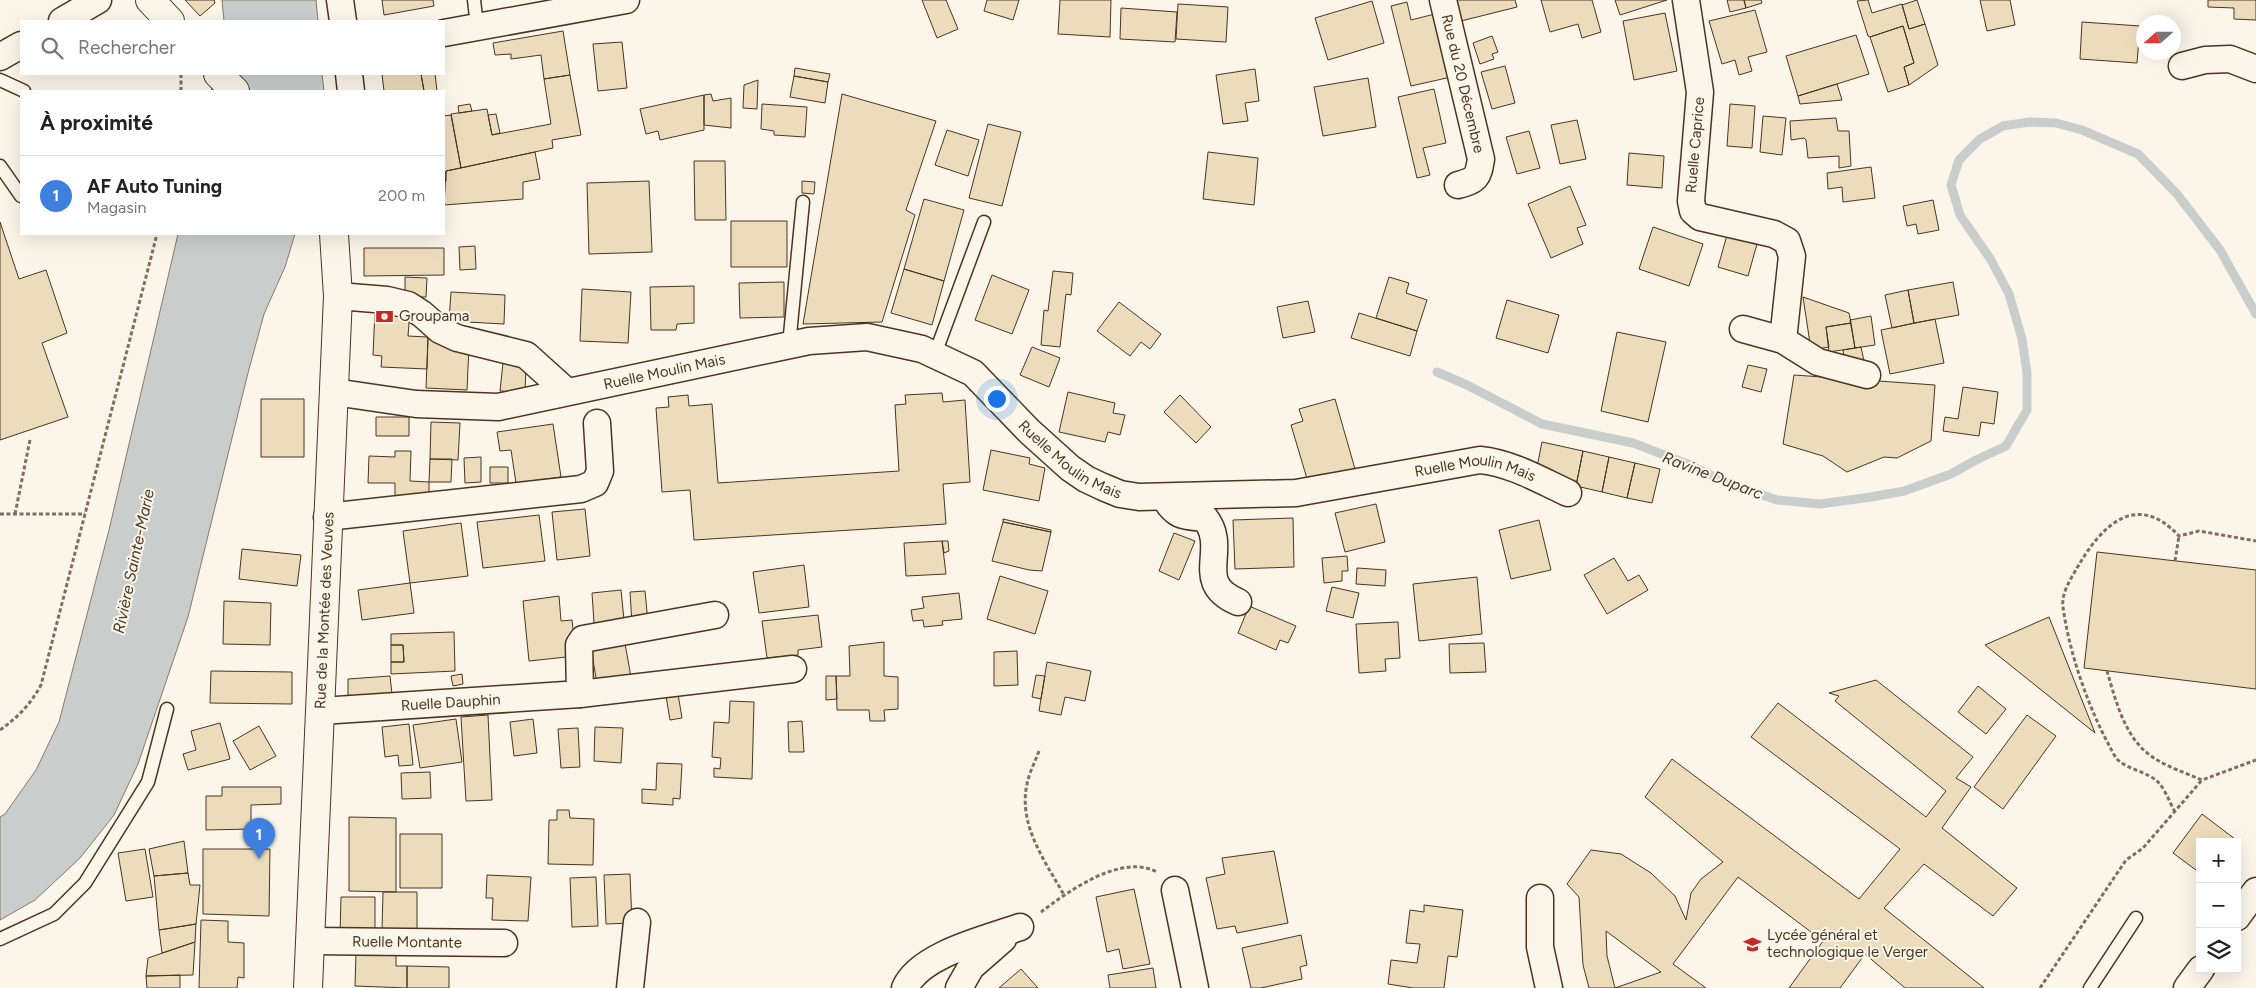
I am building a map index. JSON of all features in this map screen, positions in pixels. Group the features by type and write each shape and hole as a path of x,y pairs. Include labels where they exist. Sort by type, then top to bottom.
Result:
{"main road":[{"path":"150,0 169,20"},
{"path":"219,75 234,90"},
{"name":"Rue de la Montée des Veuves","path":"308,988 338,296 334,235"}],"street":[{"path":"64,20 98,0"},
{"path":"340,0 343,20"},
{"path":"445,33 626,0"},
{"name":"Rue du 20 Décembre","path":"1443,0 1481,159 1478,174 1472,182 1458,185"},
{"name":"Ruelle Caprice","path":"1686,0 1700,92 1691,201 1693,211 1700,217 1774,234 1787,241 1792,256 1783,340"},
{"path":"2182,66 2205,60 2230,59 2256,69"},
{"path":"349,75 351,90"},
{"path":"338,296 387,300 408,305 448,334 526,355 566,391"},
{"path":"1743,329 1783,340 1818,362 1867,375"},
{"name":"Ruelle Moulin Mais","path":"334,392 416,404 498,407 566,391 809,341 867,337 922,348 973,373 1029,431 1086,479 1120,494 1139,497 1164,497 1296,493 1480,460 1512,468 1568,493"},
{"path":"327,517 581,489 595,483 600,471 597,423"},
{"path":"1164,497 1169,507 1180,516 1205,518 1212,527 1214,538 1213,580 1217,589 1224,596 1238,602"},
{"path":"580,694 579,645 583,639 715,615"},
{"name":"Ruelle Dauphin","path":"321,711 580,694 793,669"},
{"path":"1175,890 1195,988"},
{"path":"2241,912 2256,891"},
{"path":"1540,898 1540,947 1549,988"},
{"path":"630,988 637,922"},
{"path":"905,988 920,968 936,957 1020,927"},
{"path":"959,988 971,967 998,943 1020,927"},
{"name":"Ruelle Montante","path":"311,941 504,943"},
{"path":"2187,988 2198,973"}],"lane":[{"path":"474,0 477,26"},
{"path":"4,58 23,90"},
{"path":"0,166 20,195"},
{"path":"789,345 803,202"},
{"path":"935,354 984,222"},
{"path":"0,939 54,914 85,883 148,782 167,709"},
{"path":"2090,988 2136,918"}],"path":[{"path":"181,75 181,90"},
{"path":"0,730 30,705 41,685 157,235"},
{"path":"15,514 30,440"},
{"path":"0,514 85,514"},
{"path":"2174,812 2158,782 2118,760 2100,729 2067,630 2062,604 2066,587 2082,559 2105,529 2115,521 2129,516 2143,515 2156,517 2170,526 2179,536 2176,561"},
{"path":"2179,536 2199,531 2256,542"},
{"path":"2107,671 2124,720 2139,745 2164,763 2202,780"},
{"path":"1039,751 1027,783 1024,811 1030,833 1064,895"},
{"path":"2040,988 2126,860 2143,848 2202,780 2256,760"},
{"path":"1020,927 1064,895 1112,870 1130,866 1147,867 1166,876 1175,890"}],"water":[{"path":"222,0 316,0 318,20 224,20"},
{"path":"215,75 322,75 324,90 211,90"},
{"name":"Rivière Sainte-Marie","path":"178,235 295,235 285,267 264,314 188,617 138,764 114,815 80,858 35,900 0,920 0,817 5,814 36,770 59,722 109,530"}],"building":[{"path":"185,0 214,0 215,3 200,16"},
{"path":"382,0 433,0 434,6 384,15"},
{"path":"922,0 946,0 958,29 937,38"},
{"path":"987,0 1019,0 1013,20 984,11"},
{"path":"1060,0 1111,0 1110,37 1058,34"},
{"path":"1451,0 1515,0 1517,7 1457,22"},
{"path":"1541,0 1592,0 1601,32 1582,38 1578,24 1550,32"},
{"path":"1615,0 1667,0 1620,15"},
{"path":"1727,0 1744,0 1746,8 1730,12"},
{"path":"1744,0 1761,0 1762,3 1746,8"},
{"path":"1868,0 1872,13 1902,4 1909,29 1925,24 1938,65 1909,85 1904,67 1914,63 1903,26 1870,37 1868,36 1857,1"},
{"path":"1917,0 1925,24 1909,29 1902,5"},
{"path":"1980,0 2010,0 2015,25 1987,31"},
{"path":"2208,0 2256,0 2256,20 2234,19 2234,8 2208,7"},
{"path":"1372,1 1384,43 1328,60 1315,18"},
{"path":"1407,2 1411,20 1435,14 1451,77 1411,86 1391,6"},
{"path":"1178,4 1228,7 1226,42 1176,39"},
{"path":"1121,8 1177,12 1175,42 1120,39"},
{"path":"1755,10 1767,52 1748,57 1752,71 1739,75 1735,60 1722,64 1709,21"},
{"path":"1665,13 1677,71 1634,80 1623,21"},
{"path":"2082,22 2136,26 2137,63 2080,59"},
{"path":"1903,26 1914,63 1904,67 1909,85 1888,92 1870,37"},
{"path":"563,31 570,75 544,79 541,55 511,59 511,54 495,55 493,43"},
{"path":"1856,35 1869,74 1798,96 1786,56"},
{"path":"1492,36 1498,52 1492,54 1494,59 1480,64 1473,43"},
{"path":"622,42 627,88 598,91 593,44"},
{"path":"1505,66 1515,103 1492,109 1481,72"},
{"path":"795,68 830,74 828,82 794,76"},
{"path":"1255,69 1259,101 1245,103 1248,121 1223,124 1216,75"},
{"path":"382,75 421,75 424,90 384,90"},
{"path":"421,75 435,75 437,90 424,90"},
{"path":"570,75 581,135 552,140 553,148 461,168 451,114 487,109 492,135 551,124 544,79"},
{"path":"794,76 828,82 825,103 790,97"},
{"path":"1368,78 1376,127 1323,136 1314,87"},
{"path":"758,80 757,109 743,108 744,85"},
{"path":"1837,84 1842,100 1800,104 1798,96"},
{"path":"1434,89 1446,143 1423,148 1430,175 1417,178 1398,97"},
{"path":"711,94 713,101 731,98 731,128 704,125 704,95"},
{"path":"842,94 936,121 906,210 915,215 882,322 803,324"},
{"path":"704,95 704,130 660,140 658,131 646,134 640,109"},
{"path":"470,104 472,111 459,113 458,106"},
{"path":"762,104 807,107 805,137 774,135 774,131 761,129"},
{"path":"1730,104 1755,106 1752,148 1727,146"},
{"path":"496,114 500,133 492,135 488,115"},
{"path":"451,115 461,168 446,171 446,181 445,181 445,116"},
{"path":"1763,116 1786,118 1782,155 1760,152"},
{"path":"1836,118 1838,131 1849,131 1851,166 1839,168 1839,156 1808,158 1806,140 1804,138 1791,140 1790,121"},
{"path":"1577,120 1586,159 1560,164 1551,125"},
{"path":"988,124 1021,132 1002,206 969,198"},
{"path":"947,130 979,140 968,176 935,165"},
{"path":"1529,131 1540,168 1517,174 1506,137"},
{"path":"535,152 540,179 523,182 523,199 445,205 446,171"},
{"path":"1208,152 1258,158 1254,205 1203,199"},
{"path":"1629,153 1664,156 1662,188 1627,185"},
{"path":"694,161 725,161 726,220 695,220"},
{"path":"1871,167 1875,198 1843,202 1842,187 1828,189 1827,173"},
{"path":"649,181 652,252 589,254 587,183"},
{"path":"802,181 815,182 814,194 802,193"},
{"path":"1570,186 1586,225 1577,228 1583,244 1551,258 1528,204"},
{"path":"924,199 964,210 944,281 904,269"},
{"path":"1933,200 1939,230 1918,234 1916,224 1907,226 1903,206"},
{"path":"731,221 787,221 787,267 731,267"},
{"path":"0,222 19,279 46,270 67,333 42,343 68,417 0,440"},
{"path":"1653,227 1703,244 1689,286 1639,269"},
{"path":"1727,235 1757,244 1748,276 1718,267"},
{"path":"475,246 476,269 460,270 459,247"},
{"path":"364,248 444,248 444,275 364,276"},
{"path":"904,269 944,281 932,325 891,313"},
{"path":"1053,271 1073,273 1071,295 1066,294 1060,347 1041,345 1044,310 1048,311"},
{"path":"992,275 1029,290 1012,334 975,320"},
{"path":"405,277 427,278 426,297 405,297"},
{"path":"1389,277 1409,283 1406,293 1427,300 1417,331 1376,318"},
{"path":"784,282 784,317 740,318 739,283"},
{"path":"1953,282 1959,315 1914,323 1908,290"},
{"path":"694,286 694,323 677,324 676,330 651,330 650,287"},
{"path":"582,289 631,292 628,343 580,341"},
{"path":"1908,290 1914,323 1892,328 1885,295"},
{"path":"451,292 505,295 504,324 449,321"},
{"path":"1803,297 1849,313 1851,323 1826,327 1829,347 1811,350"},
{"path":"1507,300 1559,315 1548,353 1496,338"},
{"path":"1308,301 1315,332 1283,338 1277,307"},
{"path":"1119,302 1161,334 1150,349 1141,342 1130,356 1097,331"},
{"path":"375,310 410,311 408,336 428,337 427,369 381,367 382,356 373,355"},
{"path":"1359,313 1417,331 1410,356 1351,338"},
{"path":"1871,316 1875,345 1855,348 1850,320"},
{"path":"1935,319 1944,363 1890,374 1881,330"},
{"path":"1851,323 1855,348 1829,352 1826,327"},
{"path":"1617,332 1666,342 1648,422 1601,411"},
{"path":"428,337 441,338 469,346 467,390 426,388"},
{"path":"1032,347 1060,358 1049,387 1020,375"},
{"path":"1861,347 1864,361 1845,364 1843,350"},
{"path":"503,363 526,365 525,392 500,391"},
{"path":"1748,365 1767,369 1761,392 1742,387"},
{"path":"1794,375 1935,385 1931,441 1897,458 1884,457 1847,472 1823,456 1783,444"},
{"path":"1963,387 1998,392 1994,424 1981,422 1979,436 1943,431 1945,417 1958,419"},
{"path":"1068,392 1115,403 1113,413 1125,415 1120,435 1108,432 1105,442 1059,432"},
{"path":"942,393 943,402 965,400 970,482 943,484 946,524 694,540 690,490 662,492 656,408 669,407 668,397 688,395 689,406 712,404 718,483 899,471 895,405 906,404 905,395"},
{"path":"1180,395 1211,427 1196,443 1164,412"},
{"path":"261,399 304,399 304,457 261,457"},
{"path":"1335,399 1355,469 1308,482 1291,425 1303,421 1299,409"},
{"path":"376,417 409,417 409,436 376,436"},
{"path":"431,422 460,423 458,460 430,459"},
{"path":"553,424 561,477 516,483 511,450 500,451 497,432"},
{"path":"1542,442 1583,451 1576,486 1535,477"},
{"path":"991,450 1030,458 1029,464 1045,468 1039,501 983,490"},
{"path":"395,451 411,451 410,481 429,482 429,497 395,496 395,483 368,483 369,456 395,457"},
{"path":"1583,451 1609,457 1602,492 1576,486"},
{"path":"481,457 481,482 465,483 464,458"},
{"path":"1609,457 1635,463 1627,498 1602,492"},
{"path":"430,459 452,459 451,482 429,482"},
{"path":"1635,463 1660,469 1652,503 1627,498"},
{"path":"490,467 508,467 508,483 490,483"},
{"path":"1376,504 1385,542 1345,552 1335,513"},
{"path":"585,509 590,556 557,560 552,512"},
{"path":"539,515 545,561 483,568 477,522"},
{"path":"1293,518 1294,567 1235,569 1233,520"},
{"path":"1003,519 1051,530 1051,532 1003,522"},
{"path":"1539,520 1551,570 1511,579 1499,530"},
{"path":"1003,522 1051,532 1042,571 1029,570 992,561"},
{"path":"461,523 468,576 410,583 403,531"},
{"path":"1174,533 1195,541 1179,580 1159,571"},
{"path":"942,541 948,541 949,551 944,553"},
{"path":"942,541 946,574 906,576 904,543"},
{"path":"242,549 301,555 297,586 239,579"},
{"path":"2097,552 2256,570 2256,689 2084,668"},
{"path":"1347,556 1348,571 1342,571 1342,581 1324,583 1322,558"},
{"path":"1614,558 1628,581 1639,575 1648,590 1607,614 1584,575"},
{"path":"804,565 809,607 759,613 753,572"},
{"path":"1357,568 1386,570 1385,586 1356,584"},
{"path":"1000,576 1048,591 1035,634 987,619"},
{"path":"1477,577 1482,634 1419,641 1413,584"},
{"path":"410,583 414,613 362,620 358,590"},
{"path":"1332,587 1359,593 1353,618 1326,611"},
{"path":"621,590 624,620 594,623 592,593"},
{"path":"645,591 648,622 632,624 630,592"},
{"path":"959,593 962,619 942,621 943,625 924,627 923,620 913,621 911,610 924,608 922,597"},
{"path":"559,596 561,621 572,620 576,656 529,661 523,601"},
{"path":"224,601 271,603 270,645 223,644"},
{"path":"1249,606 1296,626 1288,643 1280,640 1276,650 1238,633"},
{"path":"818,615 822,647 798,650 798,655 767,658 762,621"},
{"path":"2049,617 2095,733 1985,645"},
{"path":"1398,622 1400,658 1385,659 1386,671 1359,673 1356,624"},
{"path":"454,632 455,671 391,674 391,662 404,662 403,645 391,645 391,634"},
{"path":"624,638 631,677 597,683 590,644"},
{"path":"884,642 884,676 898,677 898,709 884,710 885,721 870,721 869,710 837,710 836,676 850,676 849,646"},
{"path":"1484,643 1486,672 1450,673 1449,644"},
{"path":"391,645 403,645 404,662 391,662"},
{"path":"1017,651 1018,685 994,686 994,652"},
{"path":"1047,662 1091,671 1085,701 1065,697 1061,715 1039,711"},
{"path":"211,671 292,672 292,704 210,703"},
{"path":"462,674 463,684 453,686 451,676"},
{"path":"1036,675 1045,676 1041,699 1032,697"},
{"path":"390,676 392,694 348,697 348,679"},
{"path":"826,676 836,676 837,699 826,700"},
{"path":"1876,680 1973,757 1956,778 1971,787 1942,828 2017,888 1993,916 1924,864 1884,908 1984,988 1905,988 1865,954 1840,988 1789,988 1823,941 1738,877 1673,964 1706,988 1615,988 1589,988 1583,965 1579,897 1567,884 1591,850 1621,854 1651,873 1675,896 1686,920 1691,893 1701,879 1723,862 1645,797 1672,759 1859,899 1900,849 1751,737 1778,703 1926,817 1946,791 1835,701 1839,696 1829,693","holes":["1606,931 1661,972 1615,988 1607,956"]},
{"path":"1978,686 2006,709 1986,734 1958,712"},
{"path":"677,688 682,718 670,720 665,690"},
{"path":"730,701 754,702 752,779 714,777 714,768 720,769 721,758 712,757 714,722 729,723"},
{"path":"488,715 492,800 466,801 461,717"},
{"path":"2027,715 2056,736 2003,809 1974,787"},
{"path":"456,719 462,762 420,768 413,725"},
{"path":"533,719 537,753 514,756 510,722"},
{"path":"802,721 804,752 789,752 788,722"},
{"path":"220,723 230,759 188,770 183,754 196,750 191,731"},
{"path":"409,724 413,765 399,766 398,755 385,757 382,727"},
{"path":"259,726 276,756 250,770 233,741"},
{"path":"595,727 623,728 621,763 594,761"},
{"path":"578,728 580,767 561,768 558,729"},
{"path":"657,763 682,764 680,799 673,798 673,805 642,803 642,789 656,790"},
{"path":"430,772 431,798 402,799 401,773"},
{"path":"222,787 281,787 281,804 251,805 251,829 206,830 206,796 222,796"},
{"path":"557,810 569,810 570,818 594,819 593,865 548,864 549,820 557,820"},
{"path":"2202,814 2234,838 2196,838 2196,870 2173,853"},
{"path":"349,817 396,818 396,892 349,891"},
{"path":"400,834 442,834 442,888 400,888"},
{"path":"184,841 188,873 154,876 149,849"},
{"path":"145,849 153,897 126,901 118,853"},
{"path":"203,849 270,849 269,916 203,914"},
{"path":"1274,851 1288,923 1237,933 1235,926 1217,929 1206,878 1225,874 1222,858"},
{"path":"188,873 190,885 200,885 196,924 159,930 154,876"},
{"path":"630,874 632,923 606,924 604,875"},
{"path":"487,875 531,877 528,921 492,920 493,898 486,898"},
{"path":"596,877 598,926 572,927 570,878"},
{"path":"1134,889 1150,964 1123,969 1119,949 1107,952 1096,897"},
{"path":"383,892 417,892 417,930 382,930"},
{"path":"341,897 375,897 375,935 340,935"},
{"path":"1424,905 1463,910 1457,957 1448,956 1444,988 1413,988 1388,984 1391,960 1417,963 1420,944 1406,943 1410,910 1424,912"},
{"path":"201,920 228,921 228,942 244,943 244,978 238,977 237,988 199,988"},
{"path":"196,924 195,942 162,953 159,930"},
{"path":"1301,935 1307,965 1300,967 1302,979 1261,988 1251,988 1242,948"},
{"path":"195,942 193,975 146,976 148,958"},
{"path":"356,953 396,954 396,966 407,966 407,988 355,986"},
{"path":"407,966 449,967 449,988 407,988"},
{"path":"1153,968 1156,988 1110,988 1108,975"},
{"path":"1021,969 1038,988 999,988"},
{"path":"180,975 180,988 147,988 146,976"}],"waterway":[{"name":"Ravine Duparc","path":"1437,372 1467,385 1542,424 1633,443 1690,465 1727,483 1777,500 1820,504 1871,497 1904,491 1951,474 2006,446 2027,410 2027,373 2022,339 2009,294 1991,260 1960,215 1951,185 1959,160 1980,139 2003,126 2029,122 2056,123 2082,130 2138,154 2177,194 2220,250 2256,314"}],"place":[{"name":"Groupama","path":"385,316"},
{"name":"AF Auto Tuning","path":"259,859"},
{"name":"Lycée général et technologique le Verger","path":"1753,944"}]}
